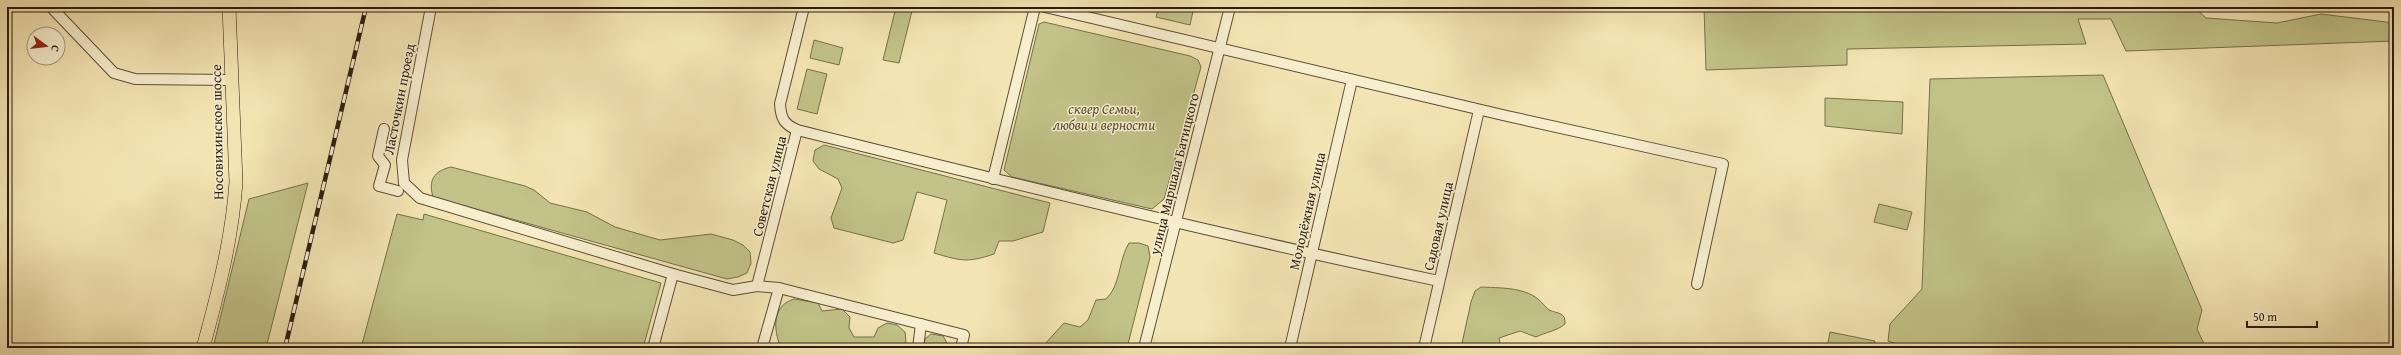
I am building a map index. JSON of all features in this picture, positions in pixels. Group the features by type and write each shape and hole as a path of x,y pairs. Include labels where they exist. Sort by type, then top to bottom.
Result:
{"main road":[{"name":"Носовихинское шоссе","path":"203,348 227,255 236,182 229,7"}],"street":[{"path":"51,7 114,73 135,79 232,80"},
{"name":"Ласточкин проезд","path":"431,7 402,160 404,183 429,202 673,274"},
{"name":"Советская улица","path":"757,286 797,130 788,126 780,117 780,104 804,7"},
{"path":"993,179 1035,7"},
{"path":"1044,7 1479,110 1723,164 1697,284"},
{"name":"улица Маршала Батицкого","path":"1144,348 1230,7"},
{"name":"Молодёжная улица","path":"1290,348 1352,80"},
{"name":"Садовая улица","path":"1424,348 1479,110"},
{"path":"384,129 378,156 385,165 379,186 398,191"},
{"path":"797,130 1176,223 1312,255 1439,282"},
{"path":"653,348 673,274 733,290 757,286 779,288 964,335 961,348"},
{"path":"762,348 779,288"},
{"path":"918,348 921,324"}],"green space":[{"path":"896,7 913,7 899,63 883,60"},
{"path":"1159,7 1194,7 1190,25 1156,17"},
{"path":"1704,7 1845,7 1845,10 1846,7 2194,7 2206,18 2277,23 2321,14 2394,23 2394,41 2126,51 2111,19 2078,19 2086,44 1847,49 1847,65 1706,70"},
{"name":"сквер Семьи, любви и верности","path":"1044,22 1190,56 1198,60 1201,67 1164,199 1152,209 1012,177 1004,170 1039,24"},
{"path":"814,40 843,48 839,65 810,58"},
{"path":"807,69 827,74 817,114 797,109"},
{"path":"2103,75 2202,310 2197,329 2206,348 1908,348 1888,341 1890,324 1922,289 1930,79"},
{"path":"1825,98 1903,102 1902,134 1825,126"},
{"path":"824,145 1050,203 1043,232 1013,241 999,241 994,254 977,259 964,260 934,253 947,200 917,192 903,240 893,243 834,228 831,218 842,188 838,179 819,169 813,161 815,150"},
{"path":"451,167 525,186 534,190 550,203 587,212 615,227 660,240 711,234 733,240 743,245 750,252 751,263 747,273 738,277 727,279 433,197 431,186 434,177 440,171"},
{"path":"308,183 266,348 213,348 249,199"},
{"path":"1879,204 1912,212 1907,230 1874,222"},
{"path":"397,214 423,220 424,214 661,283 643,348 361,348"},
{"path":"1129,243 1139,243 1148,246 1150,257 1127,348 1058,348 1044,345 1064,323 1080,327 1088,320 1096,300 1106,299 1111,293 1117,280 1125,250"},
{"path":"1481,287 1518,290 1532,295 1549,310 1563,315 1565,324 1536,337 1520,331 1499,338 1500,343 1506,348 1461,348 1471,302 1475,291"},
{"path":"794,299 818,303 822,311 842,309 850,317 849,328 854,337 874,337 878,328 887,323 897,325 905,332 906,343 902,348 800,348 779,343 776,329 777,316 782,306"},
{"path":"1830,332 1875,341 1874,348 1827,348"},
{"path":"931,334 943,336 948,348 923,348 925,339"}],"railway":[{"path":"285,348 366,7"}]}
